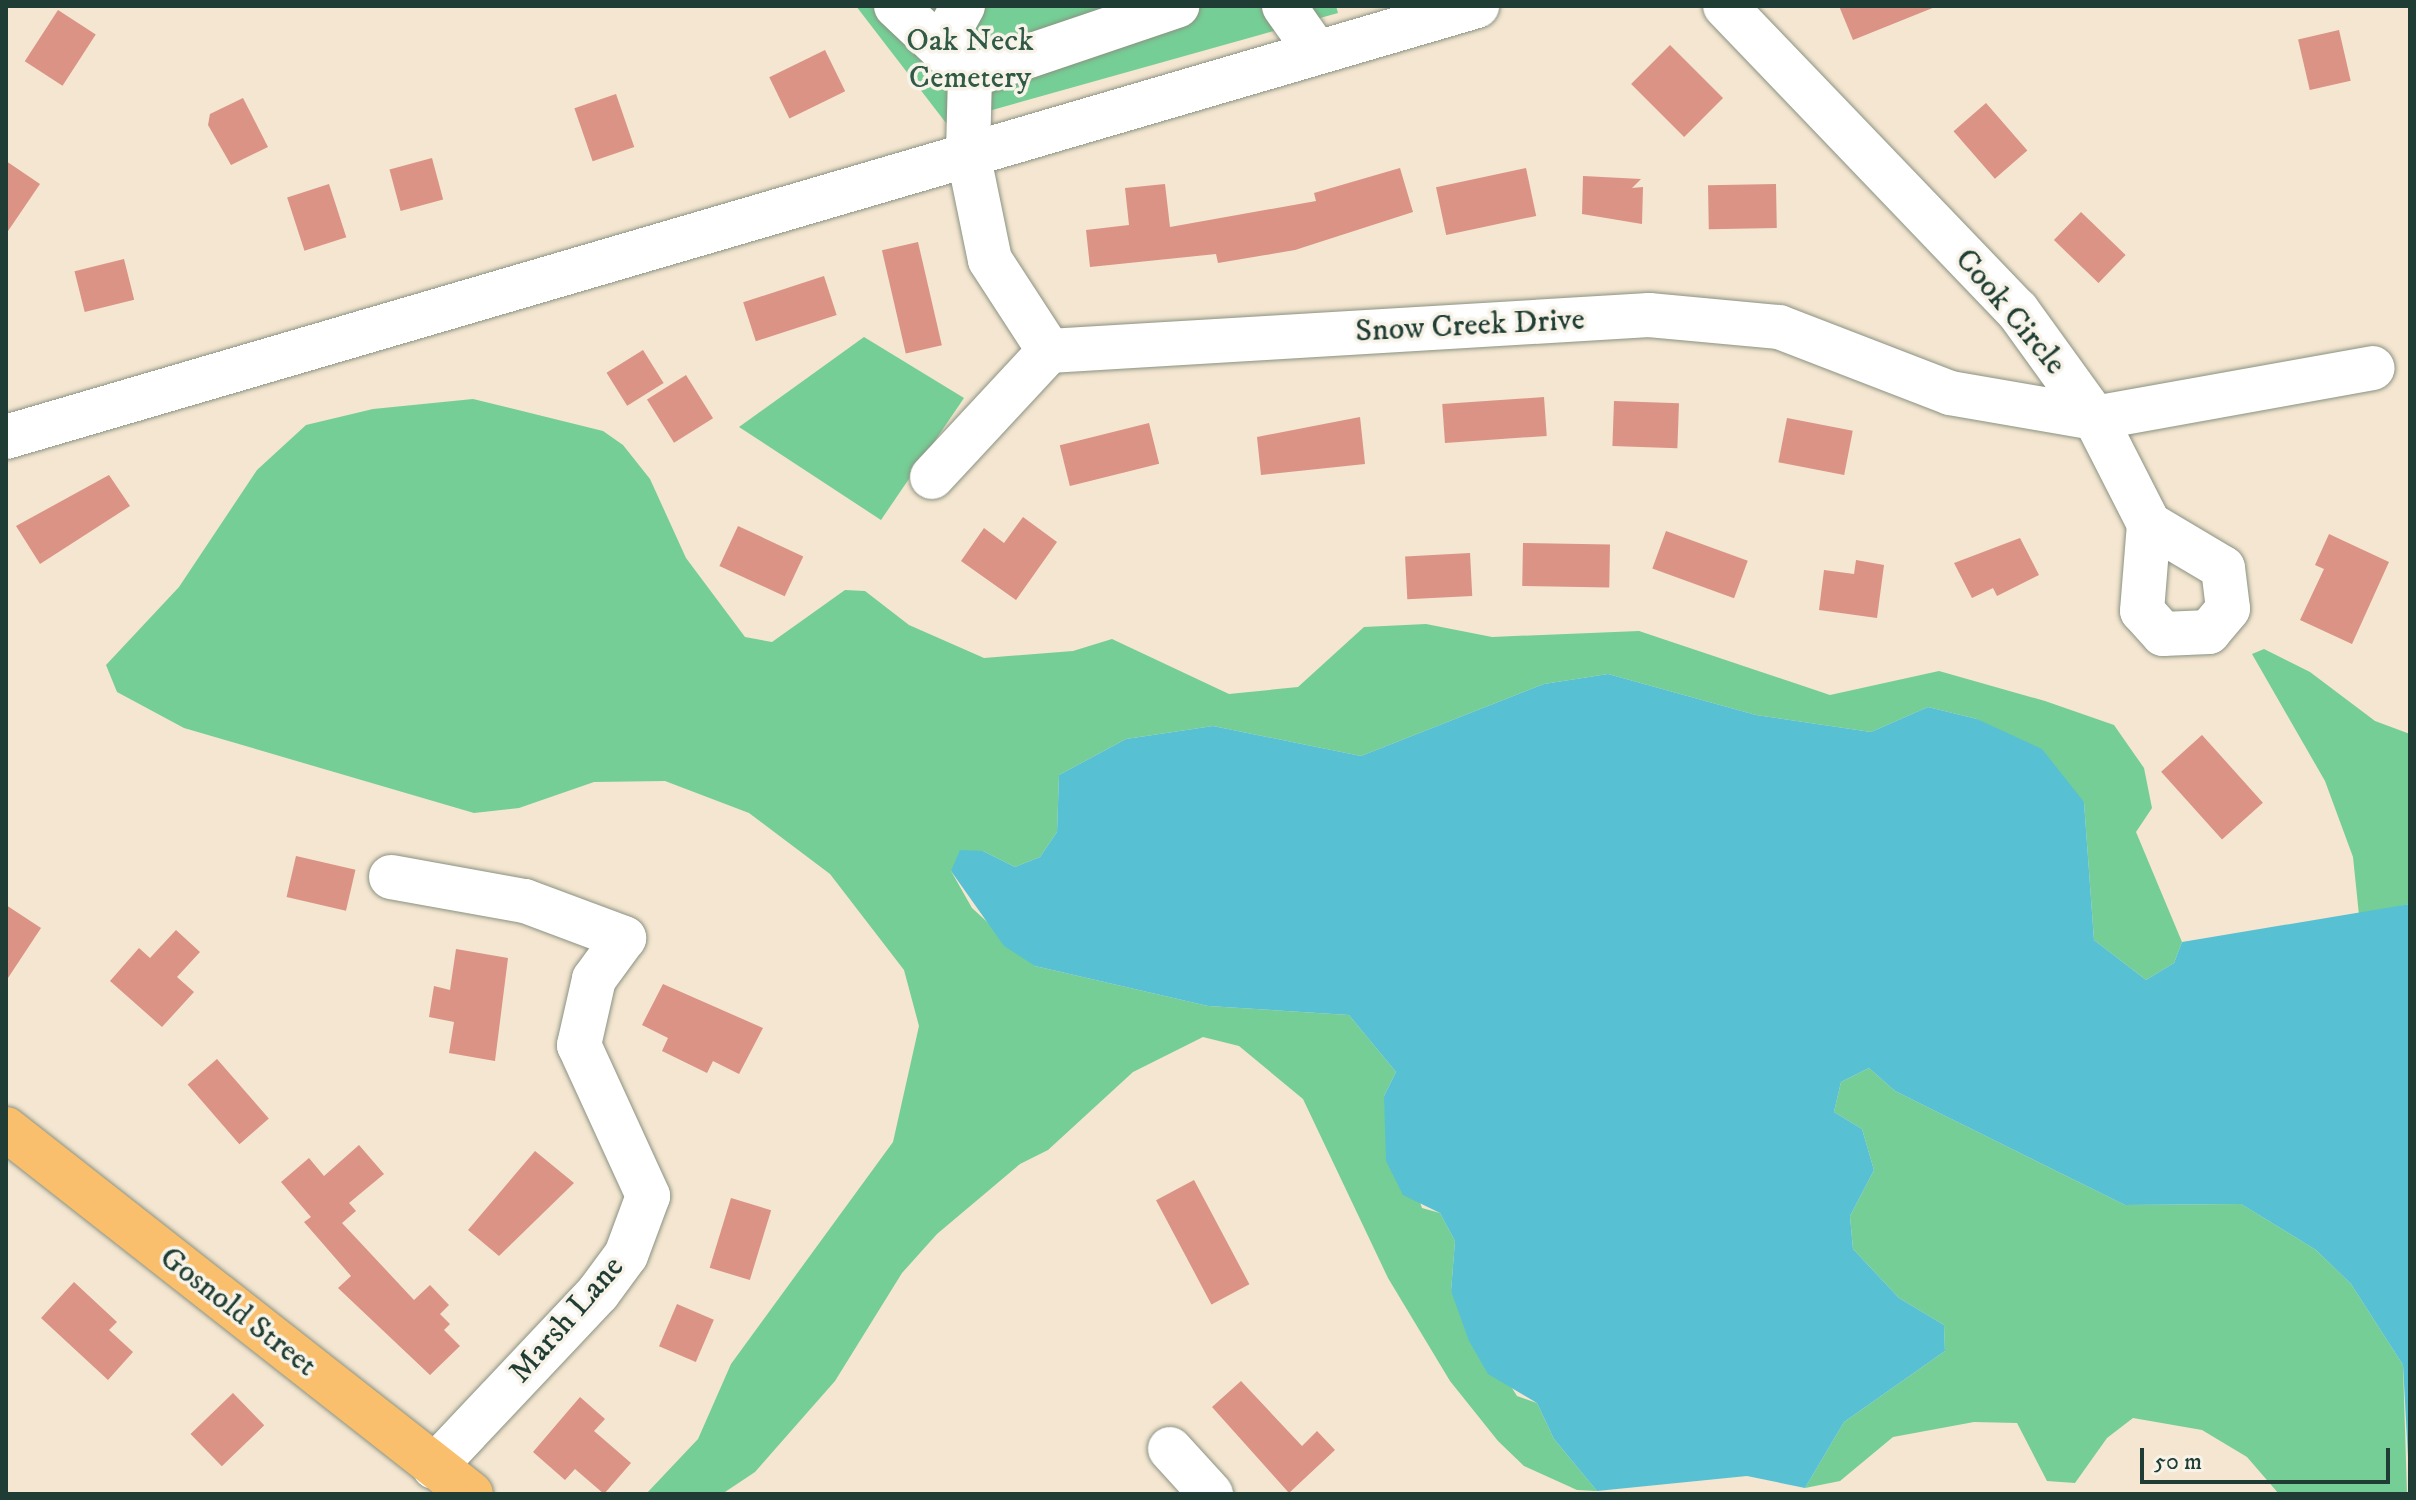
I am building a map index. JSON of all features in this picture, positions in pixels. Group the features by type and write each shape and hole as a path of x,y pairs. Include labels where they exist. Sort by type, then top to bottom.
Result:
{"main road":[{"name":"Gosnold Street","path":"6,1129 471,1494"}],"street":[{"path":"896,6 955,62"},
{"path":"932,477 1049,351 990,260 968,153 955,62 963,6"},
{"path":"955,62 1177,6"},
{"path":"1284,6 1317,53"},
{"path":"6,437 1477,6"},
{"name":"Cook Circle","path":"1725,6 2017,310 2095,418 2149,524"},
{"name":"Snow Creek Drive","path":"1049,351 1649,315 1779,327 1950,393 2095,418"},
{"path":"2095,418 2373,368"},
{"name":"Marsh Lane","path":"391,877 525,901 624,938 594,979 579,1045 646,1178 642,1216 598,1293 434,1467"},
{"path":"1170,1449 1211,1494"}],"green space":[{"name":"Oak Neck Cemetery","path":"856,6 1336,6 1338,13 946,123"},
{"path":"864,337 964,398 881,520 739,427"},
{"path":"473,399 603,431 623,445 650,479 686,558 745,637 772,642 845,590 865,591 909,625 984,658 1073,651 1112,639 1229,694 1298,687 1364,627 1426,624 1492,637 1639,631 1830,695 1939,671 2045,701 2114,725 2144,768 2152,808 2136,832 2182,942 2174,963 2146,980 2094,940 2084,802 1977,719 1928,707 1871,732 1756,715 1608,674 1544,684 1361,756 1213,726 1126,739 1059,775 1057,832 1040,857 1015,867 983,851 951,871 972,908 1035,966 1208,1006 1349,1015 1396,1072 1384,1096 1422,1208 1440,1213 1455,1241 1451,1291 1517,1396 1537,1403 1554,1439 1597,1491 1577,1490 1524,1466 1498,1441 1450,1381 1388,1278 1303,1099 1239,1046 1203,1037 1133,1072 1048,1150 1020,1164 937,1234 902,1273 835,1381 755,1472 722,1494 646,1494 698,1439 731,1364 893,1142 919,1026 904,970 830,874 749,813 665,781 594,782 519,808 474,813 184,728 117,692 106,665 179,587 257,470 306,425 373,409"},
{"path":"2264,649 2310,672 2375,721 2410,734 2410,904 2359,915 2353,857 2325,781 2252,654"},
{"path":"1869,1068 1895,1091 2125,1205 2241,1204 2316,1250 2351,1284 2403,1365 2407,1494 2279,1494 2247,1457 2202,1430 2133,1418 2107,1438 2075,1483 2047,1481 2017,1423 1974,1422 1893,1437 1840,1481 1805,1488 1844,1422 1945,1351 1944,1325 1899,1298 1853,1249 1850,1216 1874,1170 1862,1129 1834,1112 1841,1082"}],"water":[{"path":"1608,674 1756,715 1871,732 1928,707 1977,719 2042,749 2084,802 2094,940 2146,980 2174,963 2182,942 2410,904 2410,1494 2403,1365 2351,1284 2316,1250 2241,1204 2125,1205 1895,1091 1869,1068 1841,1082 1834,1112 1862,1129 1874,1170 1850,1216 1853,1249 1899,1298 1944,1325 1945,1351 1844,1422 1805,1488 1747,1476 1597,1491 1554,1439 1537,1403 1488,1374 1469,1341 1451,1291 1455,1241 1440,1213 1403,1195 1386,1161 1384,1096 1396,1072 1349,1015 1208,1006 1035,966 1004,946 951,871 960,850 983,851 1015,867 1040,857 1057,832 1059,775 1126,739 1213,726 1361,756 1544,684"}],"building":[{"path":"1839,6 1935,6 1935,7 1853,40"},
{"path":"58,10 96,35 63,86 25,61"},
{"path":"2339,30 2351,81 2310,90 2298,39"},
{"path":"1670,45 1723,98 1684,137 1631,84"},
{"path":"825,50 845,91 789,119 769,77"},
{"path":"616,94 634,147 593,161 574,108"},
{"path":"243,98 268,147 231,165 208,125 210,114"},
{"path":"1986,103 2027,151 1995,179 1954,131"},
{"path":"432,158 443,200 401,211 389,169"},
{"path":"6,161 40,184 6,234"},
{"path":"1400,168 1413,212 1295,250 1218,263 1216,254 1090,267 1086,230 1129,225 1125,188 1165,184 1170,227 1316,201 1314,193"},
{"path":"1526,168 1536,216 1446,235 1436,187"},
{"path":"1583,176 1641,179 1632,188 1643,187 1642,224 1582,214"},
{"path":"329,184 346,237 304,251 287,198"},
{"path":"1776,184 1777,228 1709,229 1708,185"},
{"path":"2081,212 2126,255 2099,283 2054,240"},
{"path":"918,242 942,345 906,354 882,250"},
{"path":"124,259 134,300 85,312 75,271"},
{"path":"824,276 837,315 756,341 743,302"},
{"path":"643,350 664,383 627,406 607,373"},
{"path":"686,375 713,418 674,443 647,399"},
{"path":"1544,397 1547,436 1445,443 1442,404"},
{"path":"1614,401 1679,403 1677,448 1612,446"},
{"path":"1360,417 1365,464 1261,475 1257,437"},
{"path":"1787,418 1853,431 1844,475 1778,462"},
{"path":"1149,423 1159,464 1070,486 1060,445"},
{"path":"109,475 130,506 40,564 16,526"},
{"path":"1023,517 1057,542 1016,600 961,561 984,528 1004,543"},
{"path":"738,526 803,556 785,596 719,566"},
{"path":"1666,531 1748,561 1734,598 1652,569"},
{"path":"2329,534 2389,562 2352,644 2300,620 2324,569 2315,565"},
{"path":"2020,538 2039,575 1997,596 1993,588 1972,598 1954,563"},
{"path":"1523,543 1610,545 1609,588 1522,586"},
{"path":"1470,553 1472,596 1407,599 1405,556"},
{"path":"1856,560 1884,565 1877,618 1819,610 1824,570 1854,574"},
{"path":"2202,735 2263,803 2222,839 2161,772"},
{"path":"296,856 355,870 346,911 287,897"},
{"path":"6,905 41,928 6,981"},
{"path":"176,930 200,952 177,977 194,992 162,1027 110,981 139,948 150,958"},
{"path":"456,949 508,958 495,1061 449,1053 454,1022 429,1017 434,986 450,990"},
{"path":"663,984 763,1028 739,1074 713,1061 707,1073 662,1051 668,1038 642,1025"},
{"path":"217,1059 269,1119 239,1144 188,1085"},
{"path":"359,1145 384,1174 349,1203 356,1211 342,1223 414,1300 430,1285 449,1305 440,1314 450,1324 444,1330 460,1346 430,1375 338,1288 351,1276 304,1222 311,1217 281,1182 309,1158 324,1176"},
{"path":"535,1151 574,1183 499,1256 468,1230"},
{"path":"1194,1180 1249,1284 1211,1304 1156,1200"},
{"path":"731,1198 771,1210 750,1280 710,1268"},
{"path":"74,1282 117,1322 109,1330 133,1352 108,1380 41,1318"},
{"path":"677,1304 714,1320 696,1362 659,1346"},
{"path":"1241,1381 1302,1446 1317,1431 1335,1450 1289,1493 1212,1407"},
{"path":"233,1393 264,1425 222,1466 191,1434"},
{"path":"580,1397 605,1419 594,1431 631,1463 604,1494 575,1469 565,1480 533,1452"}]}
